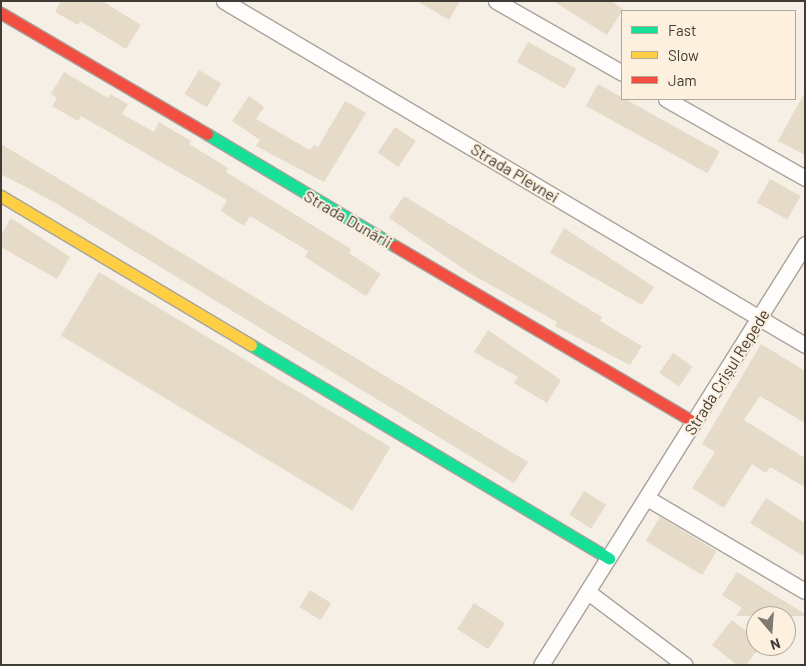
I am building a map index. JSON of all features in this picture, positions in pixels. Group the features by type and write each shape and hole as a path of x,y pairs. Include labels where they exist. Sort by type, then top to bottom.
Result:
{"street":[{"name":"Strada Plevnei","path":"224,1 805,345"},
{"path":"496,1 621,73"},
{"name":"Strada Dunării","path":"1,13 695,423"},
{"path":"668,100 805,178"},
{"path":"1,196 609,558"},
{"name":"Strada Crișul Repede","path":"541,665 695,423 805,244"},
{"path":"647,498 805,591"},
{"path":"588,592 686,665"}],"building":[{"path":"61,1 102,1 141,25 126,49 80,21 78,25 55,12"},
{"path":"417,1 460,1 449,20"},
{"path":"553,1 611,1 623,9 607,35"},
{"path":"528,42 576,69 565,89 517,62"},
{"path":"199,70 221,83 207,107 185,94"},
{"path":"64,72 108,98 110,94 128,104 122,114 154,132 159,122 191,141 189,144 228,168 226,172 351,249 349,253 381,274 366,296 305,257 308,251 250,216 244,226 221,211 227,200 81,116 78,121 52,106 57,98 51,94"},
{"path":"598,84 621,97 621,100 627,100 720,151 707,173 586,106"},
{"path":"805,92 805,155 778,141"},
{"path":"249,96 264,107 256,119 310,150 314,145 318,147 345,101 366,113 324,182 256,146 260,140 232,121"},
{"path":"395,127 416,141 398,167 378,153"},
{"path":"1,144 528,462 514,483 54,202 1,174"},
{"path":"770,179 801,196 788,220 757,203"},
{"path":"404,196 602,317 600,321 642,346 630,365 555,326 557,322 471,274 389,218"},
{"path":"11,218 70,257 57,279 1,247 1,235"},
{"path":"564,228 654,287 642,305 550,253"},
{"path":"99,272 390,447 352,511 61,335"},
{"path":"488,330 561,380 547,403 514,383 518,377 474,352"},
{"path":"761,344 805,371 805,423 760,396 744,420 805,458 805,487 770,467 766,473 752,464 724,508 692,488 715,452 702,444"},
{"path":"673,353 693,367 679,386 659,373"},
{"path":"584,491 606,505 591,529 569,515"},
{"path":"766,498 805,523 805,557 750,523"},
{"path":"660,517 717,551 702,575 646,541"},
{"path":"737,572 792,606 746,606 746,616 736,616 742,608 722,595"},
{"path":"310,590 331,603 321,620 299,607"},
{"path":"474,603 505,623 488,649 457,629"},
{"path":"796,608 805,614 805,616 796,616"},
{"path":"732,620 746,631 746,656 753,656 746,665 737,665 712,645"}],"traffic: fast":[{"path":"207,134 395,246"},
{"path":"251,345 609,558"}],"traffic: slow":[{"path":"1,196 251,345"}],"traffic: jam":[{"path":"1,13 207,134"},
{"path":"395,246 695,423"}]}
